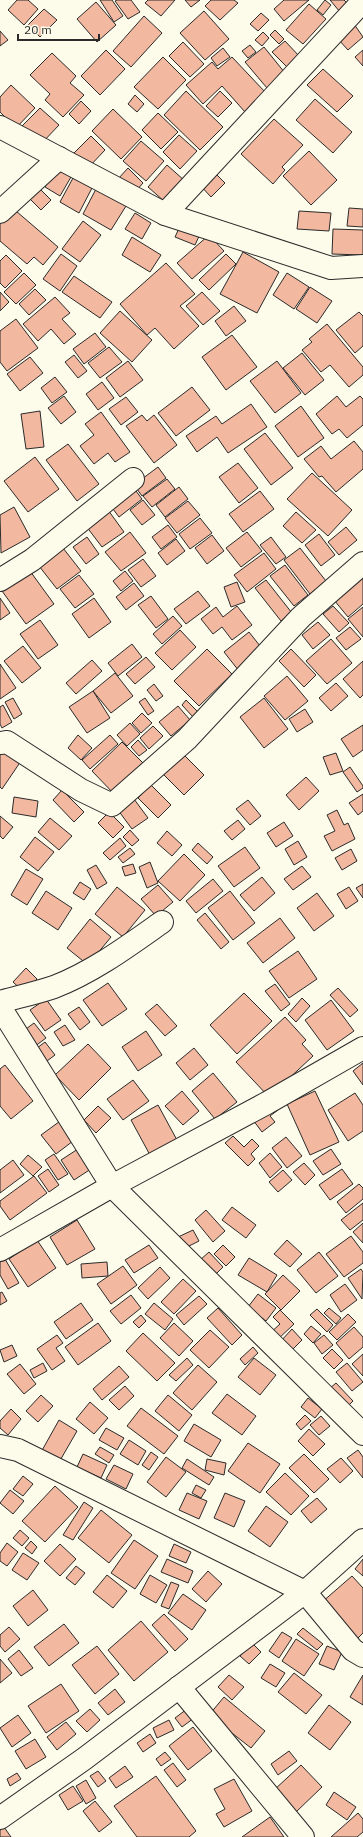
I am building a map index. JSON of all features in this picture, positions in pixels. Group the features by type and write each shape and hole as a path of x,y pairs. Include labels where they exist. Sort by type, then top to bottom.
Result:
{"street":[{"path":"165,214 363,1"},
{"path":"0,127 22,137 58,158 165,214 331,268 363,266"},
{"path":"0,212 58,158"},
{"path":"0,580 32,560 134,479"},
{"path":"0,743 7,742 81,790 112,805 187,740 301,617 363,563"},
{"path":"0,1002 53,987 71,980 112,957 162,922"},
{"path":"0,1008 112,1186 363,1434"},
{"path":"0,1250 112,1186 267,1103 363,1048"},
{"path":"0,1446 18,1450 305,1592 353,1650 363,1656"},
{"path":"0,1818 84,1759 305,1592 363,1540"},
{"path":"179,1687 303,1837"}],"building":[{"path":"17,0 28,0 38,9 24,25 8,10"},
{"path":"100,0 112,0 123,16 114,22"},
{"path":"131,0 140,12 128,19 115,1"},
{"path":"148,0 175,0 161,16 145,3"},
{"path":"185,0 200,0 191,7"},
{"path":"211,0 234,0 238,3 220,20 205,6"},
{"path":"284,0 309,0 284,21 274,9"},
{"path":"325,0 331,5 323,15 317,10"},
{"path":"330,0 344,0 349,5 340,12"},
{"path":"96,2 116,25 97,42 77,19"},
{"path":"309,4 326,19 303,44 286,30"},
{"path":"44,9 57,20 40,37 28,25"},
{"path":"204,11 229,39 205,60 180,33"},
{"path":"261,13 269,20 258,31 250,24"},
{"path":"144,16 162,33 131,67 113,51"},
{"path":"354,24 363,37 348,50 338,39"},
{"path":"275,30 284,39 279,44 270,35"},
{"path":"0,31 8,40 0,46"},
{"path":"263,32 269,38 262,46 255,40"},
{"path":"285,41 300,57 288,68 272,52"},
{"path":"183,42 204,64 190,77 169,56"},
{"path":"250,45 256,52 248,58 242,51"},
{"path":"264,47 285,73 267,88 245,62"},
{"path":"223,48 230,57 217,66 211,58"},
{"path":"106,50 125,69 100,95 81,76"},
{"path":"363,50 363,66 355,57"},
{"path":"52,53 76,76 70,83 84,95 63,117 45,100 50,94 30,75"},
{"path":"163,57 186,80 158,109 134,87"},
{"path":"232,57 266,93 245,112 222,86 203,104 186,85 212,62 218,69"},
{"path":"323,69 353,96 337,112 307,85"},
{"path":"11,85 35,108 16,128 0,112 0,97"},
{"path":"186,91 223,127 200,150 164,115"},
{"path":"220,91 232,103 218,117 206,106"},
{"path":"135,95 144,104 137,112 128,104"},
{"path":"315,99 352,132 333,153 296,120"},
{"path":"81,101 91,111 79,124 69,114"},
{"path":"40,108 59,125 41,144 22,126"},
{"path":"113,109 142,137 121,159 92,131"},
{"path":"158,113 178,132 161,149 142,130"},
{"path":"274,119 303,145 282,167 285,170 273,184 241,154"},
{"path":"179,135 197,151 180,169 163,152"},
{"path":"91,136 105,150 88,168 73,154"},
{"path":"141,141 164,161 146,181 123,161"},
{"path":"309,151 337,180 311,205 283,176"},
{"path":"167,165 185,181 165,202 148,187"},
{"path":"55,168 71,177 60,196 45,187"},
{"path":"128,168 143,183 134,193 118,179"},
{"path":"213,171 225,183 211,197 199,184"},
{"path":"73,178 92,188 79,213 60,202"},
{"path":"37,186 51,200 41,210 27,196"},
{"path":"96,189 126,206 111,230 83,214"},
{"path":"9,205 58,247 43,265 34,257 27,264 0,241 0,215"},
{"path":"349,208 363,209 363,227 347,226"},
{"path":"299,211 331,213 329,231 297,229"},
{"path":"135,213 151,223 142,239 125,229"},
{"path":"83,221 101,235 80,262 62,249"},
{"path":"181,224 201,232 195,245 175,237"},
{"path":"333,229 363,230 363,255 332,254"},
{"path":"209,235 224,251 192,279 177,263"},
{"path":"132,237 161,255 150,272 122,255"},
{"path":"243,252 279,272 257,313 220,294"},
{"path":"61,254 77,266 60,291 43,279"},
{"path":"226,254 236,264 209,290 199,280"},
{"path":"6,255 22,271 5,288 0,283 0,261"},
{"path":"166,263 195,294 180,306 199,326 174,349 155,328 147,335 120,304"},
{"path":"24,273 36,285 16,304 4,292"},
{"path":"287,273 309,287 294,309 273,295"},
{"path":"74,276 112,302 100,318 62,292"},
{"path":"310,287 332,301 317,323 296,309"},
{"path":"35,289 46,300 29,315 19,304"},
{"path":"0,292 9,302 0,311"},
{"path":"202,292 220,311 203,325 186,306"},
{"path":"55,297 70,313 62,319 76,334 64,344 51,329 38,341 23,324"},
{"path":"234,306 246,321 226,336 215,321"},
{"path":"120,311 152,340 132,362 100,333"},
{"path":"359,312 363,316 363,346 355,353 336,330"},
{"path":"16,319 38,348 7,371 0,362 0,331"},
{"path":"327,324 363,367 363,375 349,387 330,365 321,372 302,350 312,342 309,339"},
{"path":"95,333 106,347 84,364 73,349"},
{"path":"232,335 257,367 226,390 202,357"},
{"path":"109,347 122,362 100,378 88,363"},
{"path":"302,353 324,380 305,395 283,368"},
{"path":"74,355 87,371 78,378 65,362"},
{"path":"30,357 43,373 20,391 7,374"},
{"path":"128,361 143,380 120,397 106,378"},
{"path":"277,361 301,393 275,413 250,381"},
{"path":"55,377 67,392 52,403 41,388"},
{"path":"102,382 114,398 98,410 86,394"},
{"path":"192,387 210,410 176,436 158,413"},
{"path":"64,396 76,412 61,424 48,408"},
{"path":"337,396 346,407 360,396 363,399 363,425 347,438 339,429 332,434 316,414"},
{"path":"126,397 138,412 121,425 109,409"},
{"path":"251,404 267,427 228,453 217,437 197,452 186,436 216,416 222,424"},
{"path":"301,406 324,438 298,457 275,426"},
{"path":"40,411 44,447 26,449 21,414"},
{"path":"101,412 130,452 115,462 108,453 94,464 80,446 94,435 85,424"},
{"path":"142,415 147,421 154,415 177,445 154,463 126,426"},
{"path":"265,433 293,468 271,485 244,449"},
{"path":"354,441 363,452 363,469 336,492 322,476 319,477 304,459 321,446 331,459"},
{"path":"68,444 99,484 77,501 46,460"},
{"path":"35,457 59,489 28,512 4,481"},
{"path":"238,463 258,488 239,503 219,477"},
{"path":"158,467 166,478 142,496 134,485"},
{"path":"312,473 352,510 328,536 287,499"},
{"path":"167,479 175,489 152,507 143,496"},
{"path":"133,487 142,499 119,517 110,505"},
{"path":"179,487 188,499 165,517 156,505"},
{"path":"260,491 274,509 243,532 229,514"},
{"path":"143,500 155,515 142,525 130,510"},
{"path":"188,501 200,515 177,533 165,518"},
{"path":"14,507 30,537 1,553 0,515"},
{"path":"108,510 124,532 102,547 86,526"},
{"path":"296,512 316,530 302,543 283,526"},
{"path":"200,518 212,533 190,549 179,534"},
{"path":"168,525 177,537 161,549 152,537"},
{"path":"346,527 357,540 339,555 328,542"},
{"path":"130,532 146,553 121,571 105,552"},
{"path":"247,532 262,551 241,567 226,548"},
{"path":"319,534 335,555 321,566 305,545"},
{"path":"212,535 224,551 207,564 195,548"},
{"path":"87,537 99,554 86,564 73,547"},
{"path":"271,537 286,557 276,564 260,545"},
{"path":"176,539 185,551 167,565 158,553"},
{"path":"63,548 81,571 57,589 39,566"},
{"path":"300,548 326,581 310,594 284,560"},
{"path":"264,553 276,569 247,592 234,575"},
{"path":"143,559 156,576 141,587 128,570"},
{"path":"285,565 308,595 294,606 270,576"},
{"path":"30,571 54,604 26,624 2,591"},
{"path":"125,571 133,581 121,591 113,581"},
{"path":"79,575 94,594 75,608 60,589"},
{"path":"363,577 363,604 348,617 334,600"},
{"path":"266,580 292,613 281,621 255,588"},
{"path":"237,582 245,602 231,607 224,587"},
{"path":"134,583 144,596 126,610 116,597"},
{"path":"198,591 210,606 186,624 174,609"},
{"path":"151,596 168,619 156,628 138,605"},
{"path":"0,598 10,613 0,620"},
{"path":"94,598 111,622 89,638 72,614"},
{"path":"237,606 252,625 232,640 222,627 213,634 201,619 216,607 223,617"},
{"path":"333,606 349,623 339,632 323,614"},
{"path":"363,607 363,637 348,619"},
{"path":"173,616 182,626 162,644 153,634"},
{"path":"40,620 58,645 38,659 20,634"},
{"path":"318,622 330,635 313,649 302,635"},
{"path":"350,627 361,639 346,650 336,638"},
{"path":"180,630 196,647 172,670 155,653"},
{"path":"249,632 264,651 239,671 224,652"},
{"path":"331,639 352,663 327,684 306,661"},
{"path":"132,644 142,657 118,676 108,663"},
{"path":"23,646 41,668 22,683 4,661"},
{"path":"207,649 232,674 199,706 174,681"},
{"path":"291,649 316,675 304,687 279,661"},
{"path":"146,657 155,667 135,684 126,674"},
{"path":"92,660 102,671 76,694 66,683"},
{"path":"363,661 363,695 360,698 343,679"},
{"path":"0,664 16,688 0,699"},
{"path":"115,673 133,696 111,713 93,691"},
{"path":"287,676 308,701 285,720 264,696"},
{"path":"336,683 348,696 331,711 319,698"},
{"path":"154,684 163,696 156,701 147,690"},
{"path":"93,691 110,718 87,733 69,707"},
{"path":"13,698 22,714 14,719 5,702"},
{"path":"145,698 154,711 148,715 139,702"},
{"path":"264,698 288,729 264,748 240,717"},
{"path":"186,700 198,712 193,717 182,705"},
{"path":"3,705 12,722 2,728 0,724 0,707"},
{"path":"178,706 190,720 171,736 159,722"},
{"path":"305,709 313,722 297,732 289,719"},
{"path":"142,713 152,723 141,733 132,723"},
{"path":"130,723 140,734 127,746 117,735"},
{"path":"363,725 363,750 353,757 341,739"},
{"path":"153,726 163,736 149,749 140,738"},
{"path":"78,735 92,748 81,760 68,748"},
{"path":"110,735 118,744 90,769 82,760"},
{"path":"138,740 147,750 139,756 131,747"},
{"path":"122,742 147,767 117,797 92,771"},
{"path":"0,751 21,761 2,789 0,787"},
{"path":"181,752 204,775 184,795 161,772"},
{"path":"336,753 343,771 330,775 323,757"},
{"path":"350,767 363,786 363,788 357,792 343,772"},
{"path":"306,777 319,791 299,810 286,795"},
{"path":"151,785 171,805 158,818 138,798"},
{"path":"62,790 84,812 74,822 53,800"},
{"path":"363,794 363,811 358,815 349,803"},
{"path":"131,795 148,818 132,829 115,806"},
{"path":"14,797 38,801 36,817 12,813"},
{"path":"248,800 261,816 250,825 236,809"},
{"path":"337,810 344,825 348,823 355,839 332,851 324,836 335,831 327,815"},
{"path":"109,812 124,827 113,838 98,823"},
{"path":"0,816 13,827 3,839 0,836"},
{"path":"50,818 72,836 59,850 38,832"},
{"path":"238,820 245,829 232,840 224,831"},
{"path":"284,822 293,836 276,847 267,833"},
{"path":"130,830 139,840 132,846 123,837"},
{"path":"167,831 182,845 172,856 157,843"},
{"path":"35,837 54,852 38,871 20,857"},
{"path":"120,838 126,846 110,860 103,853"},
{"path":"298,841 307,857 294,865 285,849"},
{"path":"198,843 213,857 207,864 192,850"},
{"path":"245,847 260,868 234,887 218,866"},
{"path":"130,848 135,854 123,863 118,857"},
{"path":"351,849 357,861 342,870 335,858"},
{"path":"184,854 205,875 180,901 158,881"},
{"path":"150,862 158,883 147,888 139,867"},
{"path":"133,864 136,873 125,876 122,867"},
{"path":"96,865 107,883 97,889 87,870"},
{"path":"302,866 311,877 293,890 284,879"},
{"path":"26,869 43,879 27,905 11,895"},
{"path":"262,877 275,893 254,911 240,895"},
{"path":"213,879 223,891 196,913 186,901"},
{"path":"80,882 91,889 84,900 73,893"},
{"path":"363,884 363,898 356,888"},
{"path":"158,885 173,902 156,916 141,899"},
{"path":"117,887 145,910 123,937 95,914"},
{"path":"349,887 358,901 346,909 337,894"},
{"path":"46,891 72,908 58,930 32,913"},
{"path":"230,891 255,923 233,940 208,908"},
{"path":"317,893 334,916 314,931 297,908"},
{"path":"205,913 229,942 221,949 197,920"},
{"path":"280,918 295,938 263,963 247,943"},
{"path":"90,919 111,937 88,965 67,948"},
{"path":"298,951 317,979 289,998 269,971"},
{"path":"26,968 37,979 24,992 13,982"},
{"path":"108,983 127,1009 102,1026 83,1000"},
{"path":"275,984 290,1004 281,1011 265,991"},
{"path":"338,988 358,1010 350,1017 330,995"},
{"path":"244,993 272,1021 237,1054 210,1025"},
{"path":"302,998 310,1006 296,1022 288,1014"},
{"path":"46,999 61,1020 45,1031 30,1010"},
{"path":"331,1000 354,1031 327,1050 305,1020"},
{"path":"157,1004 177,1026 165,1036 145,1014"},
{"path":"79,1007 90,1022 80,1030 68,1014"},
{"path":"285,1017 306,1040 302,1044 313,1056 269,1097 236,1062"},
{"path":"34,1023 46,1038 34,1047 22,1032"},
{"path":"65,1025 75,1040 63,1046 54,1032"},
{"path":"146,1031 162,1055 138,1071 122,1047"},
{"path":"45,1042 55,1055 43,1064 33,1051"},
{"path":"88,1044 111,1068 79,1100 55,1075"},
{"path":"194,1048 208,1065 190,1080 176,1063"},
{"path":"363,1063 363,1085 353,1071"},
{"path":"5,1065 33,1101 11,1119 0,1106 0,1069"},
{"path":"213,1073 237,1102 215,1119 192,1091"},
{"path":"133,1080 149,1101 123,1120 107,1099"},
{"path":"182,1091 199,1111 183,1125 165,1106"},
{"path":"315,1091 339,1142 310,1155 287,1104"},
{"path":"355,1093 363,1105 363,1131 348,1141 328,1110"},
{"path":"273,1103 278,1110 270,1116 275,1122 262,1132 250,1116"},
{"path":"158,1105 177,1140 150,1155 131,1120"},
{"path":"98,1106 111,1118 96,1133 84,1120"},
{"path":"63,1119 77,1138 56,1154 41,1135"},
{"path":"233,1136 244,1147 252,1139 259,1146 251,1154 255,1159 248,1166 225,1143"},
{"path":"286,1137 302,1156 287,1168 272,1148"},
{"path":"81,1147 94,1167 74,1180 61,1160"},
{"path":"331,1149 341,1164 323,1175 313,1161"},
{"path":"270,1153 282,1167 270,1178 259,1163"},
{"path":"54,1154 68,1174 58,1180 45,1160"},
{"path":"28,1155 42,1167 33,1176 20,1164"},
{"path":"13,1160 24,1175 0,1193 0,1170"},
{"path":"304,1163 315,1175 305,1185 293,1172"},
{"path":"48,1169 59,1185 49,1192 38,1176"},
{"path":"342,1169 353,1184 330,1200 319,1185"},
{"path":"283,1170 292,1180 278,1192 269,1182"},
{"path":"34,1176 47,1193 10,1220 0,1206 0,1201"},
{"path":"359,1184 363,1188 363,1199 346,1213 337,1202"},
{"path":"363,1203 363,1220 350,1230 341,1220"},
{"path":"232,1207 256,1225 246,1238 222,1220"},
{"path":"206,1210 225,1231 213,1242 195,1220"},
{"path":"77,1220 95,1249 67,1265 50,1237"},
{"path":"363,1223 363,1243 353,1232"},
{"path":"193,1230 199,1241 181,1250 176,1238"},
{"path":"351,1236 363,1252 363,1263 344,1277 326,1254"},
{"path":"37,1240 56,1268 28,1287 9,1259"},
{"path":"287,1240 302,1254 290,1267 274,1254"},
{"path":"149,1245 158,1258 134,1273 125,1260"},
{"path":"223,1245 235,1257 226,1266 214,1254"},
{"path":"209,1252 223,1267 215,1275 200,1260"},
{"path":"319,1252 338,1276 316,1293 297,1270"},
{"path":"249,1258 277,1275 267,1292 238,1275"},
{"path":"5,1259 19,1283 8,1289 0,1275 0,1262"},
{"path":"107,1262 108,1276 82,1278 81,1264"},
{"path":"123,1266 137,1285 111,1304 97,1284"},
{"path":"160,1267 170,1278 148,1299 138,1288"},
{"path":"361,1269 363,1272 362,1299 348,1278"},
{"path":"283,1275 300,1291 281,1310 265,1294"},
{"path":"183,1279 196,1291 174,1314 161,1302"},
{"path":"345,1284 357,1300 341,1312 330,1295"},
{"path":"2,1292 7,1301 0,1305 0,1293"},
{"path":"258,1294 276,1308 266,1321 248,1307"},
{"path":"131,1295 141,1308 121,1324 110,1311"},
{"path":"199,1296 207,1304 184,1325 176,1315"},
{"path":"81,1303 93,1320 66,1339 54,1322"},
{"path":"154,1303 173,1319 165,1330 145,1314"},
{"path":"218,1308 242,1335 232,1345 207,1318"},
{"path":"329,1308 341,1318 336,1324 324,1313"},
{"path":"317,1309 333,1325 327,1332 310,1315"},
{"path":"280,1310 294,1324 276,1341 269,1334 280,1324 273,1317"},
{"path":"348,1314 356,1322 337,1340 329,1332"},
{"path":"141,1315 146,1321 139,1328 133,1322"},
{"path":"98,1323 111,1341 78,1365 65,1347"},
{"path":"174,1323 193,1341 179,1356 160,1338"},
{"path":"311,1326 321,1334 313,1343 304,1334"},
{"path":"354,1327 363,1337 363,1347 349,1359 336,1343"},
{"path":"292,1329 302,1340 290,1352 280,1342"},
{"path":"210,1330 229,1347 209,1368 190,1350"},
{"path":"143,1333 175,1363 157,1381 126,1351"},
{"path":"57,1335 63,1343 56,1348 65,1361 52,1370 37,1349"},
{"path":"324,1335 333,1345 322,1354 314,1343"},
{"path":"12,1345 17,1356 4,1362 0,1350"},
{"path":"253,1347 258,1353 245,1365 240,1359"},
{"path":"332,1349 343,1360 334,1369 323,1358"},
{"path":"363,1354 363,1376 352,1364"},
{"path":"187,1358 193,1365 176,1381 169,1375"},
{"path":"254,1358 276,1375 260,1395 238,1377"},
{"path":"43,1363 47,1371 34,1378 30,1370"},
{"path":"347,1363 363,1382 352,1391 336,1372"},
{"path":"20,1364 36,1384 24,1394 7,1374"},
{"path":"198,1365 217,1382 192,1410 173,1393"},
{"path":"119,1366 129,1377 102,1400 93,1389"},
{"path":"336,1383 353,1401 347,1407 329,1389"},
{"path":"125,1386 134,1396 119,1410 109,1400"},
{"path":"227,1394 256,1416 242,1435 212,1413"},
{"path":"41,1395 53,1406 38,1422 26,1411"},
{"path":"168,1395 192,1415 179,1431 155,1411"},
{"path":"308,1398 322,1409 315,1418 301,1407"},
{"path":"90,1402 108,1418 94,1434 76,1419"},
{"path":"141,1408 178,1436 164,1454 127,1426"},
{"path":"11,1409 21,1419 8,1435 0,1428 0,1421"},
{"path":"305,1415 311,1421 301,1430 296,1424"},
{"path":"321,1416 330,1426 319,1435 310,1425"},
{"path":"59,1420 77,1431 58,1464 40,1454"},
{"path":"194,1424 221,1440 211,1457 184,1441"},
{"path":"106,1428 124,1438 117,1450 99,1440"},
{"path":"309,1429 325,1444 313,1456 298,1441"},
{"path":"129,1440 146,1451 138,1465 120,1454"},
{"path":"248,1443 280,1464 260,1493 228,1471"},
{"path":"100,1447 114,1455 109,1463 95,1454"},
{"path":"358,1450 363,1457 363,1478 347,1458"},
{"path":"151,1452 158,1457 149,1470 142,1465"},
{"path":"83,1454 107,1465 101,1478 77,1467"},
{"path":"304,1454 329,1479 314,1493 289,1468"},
{"path":"166,1457 186,1472 166,1497 147,1482"},
{"path":"341,1458 353,1471 340,1483 327,1469"},
{"path":"187,1459 214,1477 209,1485 182,1468"},
{"path":"207,1459 226,1463 224,1475 205,1470"},
{"path":"114,1465 133,1474 126,1489 106,1479"},
{"path":"285,1473 309,1496 291,1515 266,1492"},
{"path":"23,1476 33,1484 23,1496 13,1489"},
{"path":"196,1485 206,1490 201,1498 192,1493"},
{"path":"55,1486 78,1507 45,1542 22,1521"},
{"path":"10,1490 24,1501 13,1514 0,1503"},
{"path":"187,1493 207,1501 199,1519 179,1510"},
{"path":"225,1493 245,1501 234,1527 214,1518"},
{"path":"317,1498 327,1509 311,1523 301,1511"},
{"path":"84,1502 93,1508 73,1540 63,1535"},
{"path":"266,1506 288,1522 270,1547 248,1531"},
{"path":"101,1510 132,1535 109,1563 78,1538"},
{"path":"20,1530 29,1538 22,1546 13,1538"},
{"path":"134,1540 158,1556 135,1589 111,1573"},
{"path":"31,1541 37,1547 32,1554 25,1548"},
{"path":"7,1543 18,1552 7,1566 0,1561 0,1553"},
{"path":"60,1544 76,1559 60,1576 44,1561"},
{"path":"174,1544 191,1552 186,1563 169,1556"},
{"path":"23,1553 39,1563 27,1580 12,1570"},
{"path":"167,1559 193,1571 188,1583 161,1572"},
{"path":"363,1559 363,1576 355,1569"},
{"path":"76,1566 85,1573 75,1585 66,1578"},
{"path":"208,1571 222,1584 206,1602 192,1589"},
{"path":"107,1575 127,1591 113,1608 93,1592"},
{"path":"150,1575 167,1585 156,1603 140,1594"},
{"path":"352,1576 363,1588 363,1633 355,1641 321,1603"},
{"path":"171,1582 179,1585 169,1609 161,1606"},
{"path":"33,1590 48,1610 28,1626 13,1606"},
{"path":"183,1594 206,1610 192,1630 168,1613"},
{"path":"164,1614 188,1639 175,1651 152,1625"},
{"path":"141,1621 168,1652 134,1681 108,1650"},
{"path":"64,1624 79,1643 49,1666 34,1647"},
{"path":"9,1627 20,1639 5,1652 0,1646 0,1635"},
{"path":"303,1628 323,1644 317,1650 297,1634"},
{"path":"282,1632 292,1638 279,1658 269,1651"},
{"path":"296,1639 319,1654 304,1676 282,1661"},
{"path":"252,1643 261,1652 249,1664 240,1656"},
{"path":"97,1646 119,1674 95,1694 72,1665"},
{"path":"327,1646 342,1652 334,1670 319,1664"},
{"path":"19,1650 33,1668 21,1676 8,1659"},
{"path":"0,1659 12,1673 0,1683"},
{"path":"270,1664 285,1673 276,1687 261,1678"},
{"path":"294,1673 322,1695 306,1714 278,1692"},
{"path":"229,1675 244,1687 232,1700 218,1687"},
{"path":"363,1675 363,1705 350,1697"},
{"path":"61,1684 79,1711 46,1733 28,1706"},
{"path":"115,1689 125,1702 108,1715 98,1703"},
{"path":"224,1697 265,1731 251,1748 209,1715"},
{"path":"329,1705 351,1722 330,1750 308,1733"},
{"path":"90,1709 100,1720 87,1732 76,1721"},
{"path":"187,1709 194,1718 182,1727 175,1718"},
{"path":"18,1715 31,1733 12,1747 0,1728"},
{"path":"169,1720 174,1730 157,1738 153,1728"},
{"path":"66,1722 76,1734 57,1750 47,1737"},
{"path":"193,1727 212,1751 188,1770 169,1746"},
{"path":"150,1734 156,1743 143,1752 137,1743"},
{"path":"35,1739 46,1757 26,1769 15,1751"},
{"path":"289,1751 297,1761 278,1775 271,1764"},
{"path":"165,1752 171,1759 161,1766 156,1759"},
{"path":"173,1763 186,1780 177,1787 164,1770"},
{"path":"301,1765 322,1787 295,1813 273,1791"},
{"path":"125,1766 133,1777 116,1788 109,1778"},
{"path":"98,1771 106,1781 98,1787 90,1776"},
{"path":"17,1773 21,1779 10,1786 7,1779"},
{"path":"156,1776 196,1831 189,1837 137,1837 114,1806"},
{"path":"234,1779 252,1811 224,1827 216,1814 225,1809 214,1789"},
{"path":"86,1780 96,1798 86,1804 76,1786"},
{"path":"73,1786 83,1801 68,1810 59,1795"},
{"path":"334,1792 356,1807 347,1820 326,1805"},
{"path":"95,1801 112,1822 99,1832 83,1811"},
{"path":"358,1813 363,1819 363,1832 357,1837 331,1837"},
{"path":"270,1817 284,1837 242,1837"},
{"path":"4,1827 11,1837 0,1837 0,1830"}]}
